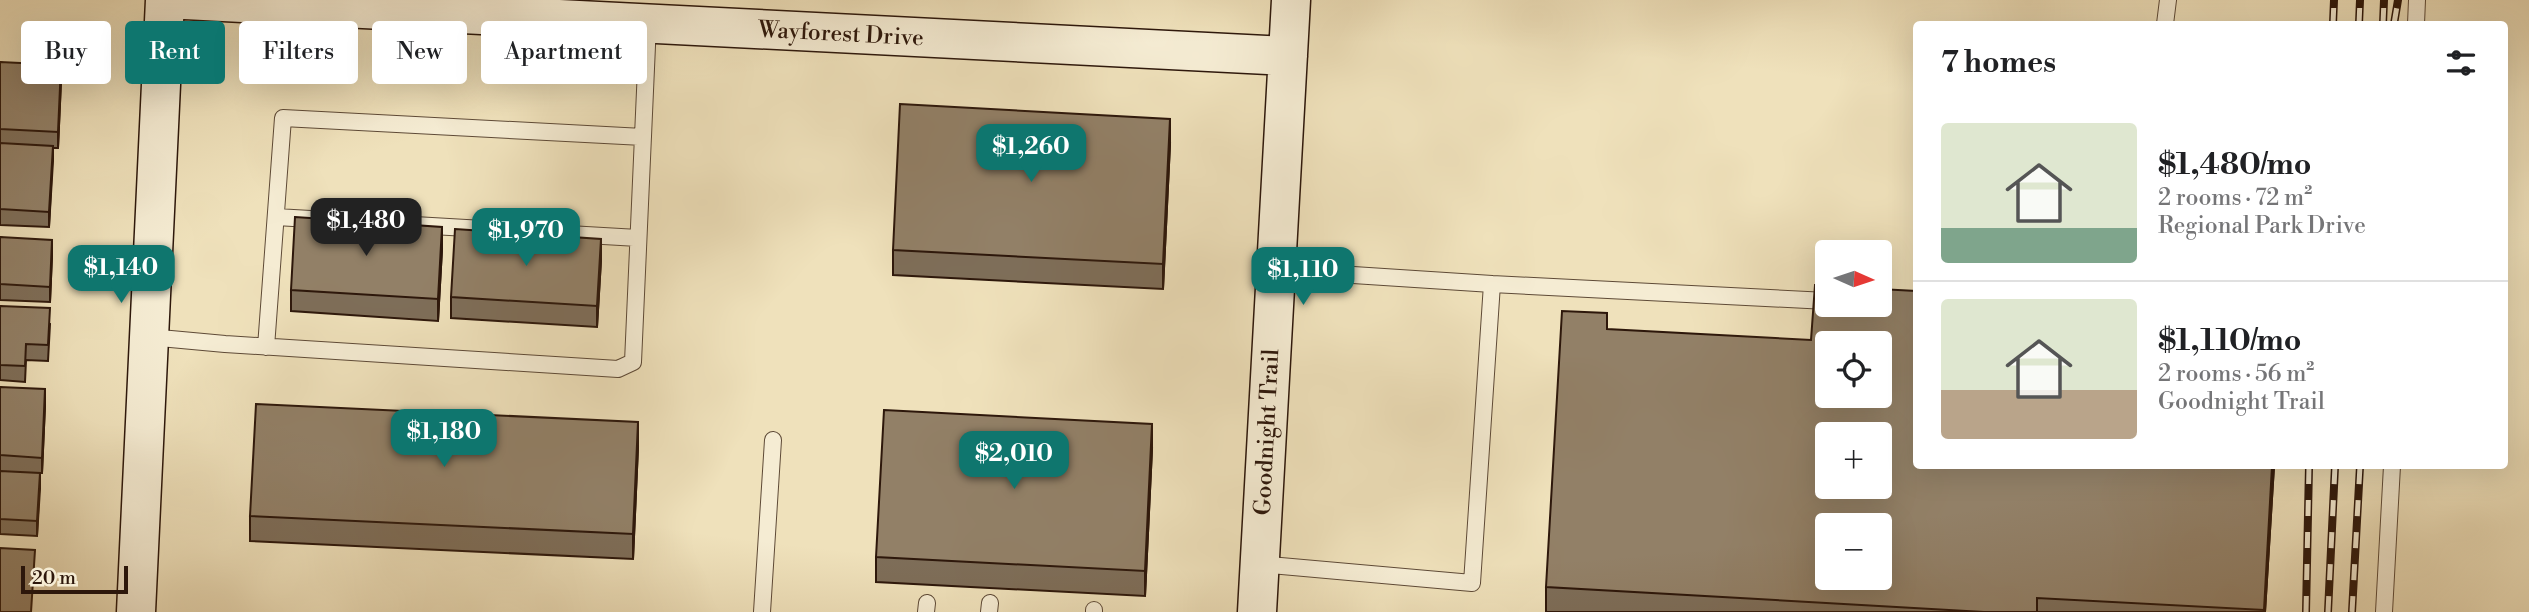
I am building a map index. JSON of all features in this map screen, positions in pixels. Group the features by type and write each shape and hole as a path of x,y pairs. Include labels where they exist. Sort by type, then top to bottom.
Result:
{"street":[{"path":"136,612 165,0"},
{"name":"Wayforest Drive","path":"185,0 568,10 648,23 1288,56"},
{"name":"Goodnight Trail","path":"1257,612 1291,0"}],"lane":[{"path":"2165,21 2168,0"},
{"path":"2416,21 2417,0"},
{"path":"149,337 618,369 633,362 648,23"},
{"path":"267,347 283,118 643,137"},
{"path":"276,217 638,238"},
{"path":"1276,270 1815,300"},
{"path":"1259,564 1472,583 1492,284"},
{"path":"762,612 773,440"},
{"path":"2384,612 2392,469"}],"building":[{"path":"0,62 21,63 21,84 60,84 58,132 0,129"},
{"path":"900,104 1170,119 1163,264 893,250"},
{"path":"0,143 53,146 49,212 0,209"},
{"path":"295,217 442,227 438,299 291,290"},
{"path":"455,229 601,239 597,306 451,297"},
{"path":"0,237 52,240 50,287 0,284"},
{"path":"1815,285 1815,317 1892,317 1892,290 1913,291 1913,469 2272,469 2264,610 2037,598 2037,612 1984,612 1546,587 1562,311 1607,313 1607,329 1811,340"},
{"path":"0,306 50,308 48,345 26,344 25,366 0,365"},
{"path":"0,387 45,389 42,458 0,455"},
{"path":"256,404 638,422 633,534 250,516"},
{"path":"884,410 1152,424 1145,571 876,557"},
{"path":"0,471 40,473 37,521 0,519"},
{"path":"0,548 35,550 31,612 0,612"}],"railway":[{"path":"2333,21 2334,0"},
{"path":"2359,21 2360,0"},
{"path":"2383,21 2384,0"},
{"path":"2394,21 2398,0"},
{"path":"2306,612 2309,469"},
{"path":"2328,612 2335,469"},
{"path":"2352,612 2360,469"}]}
